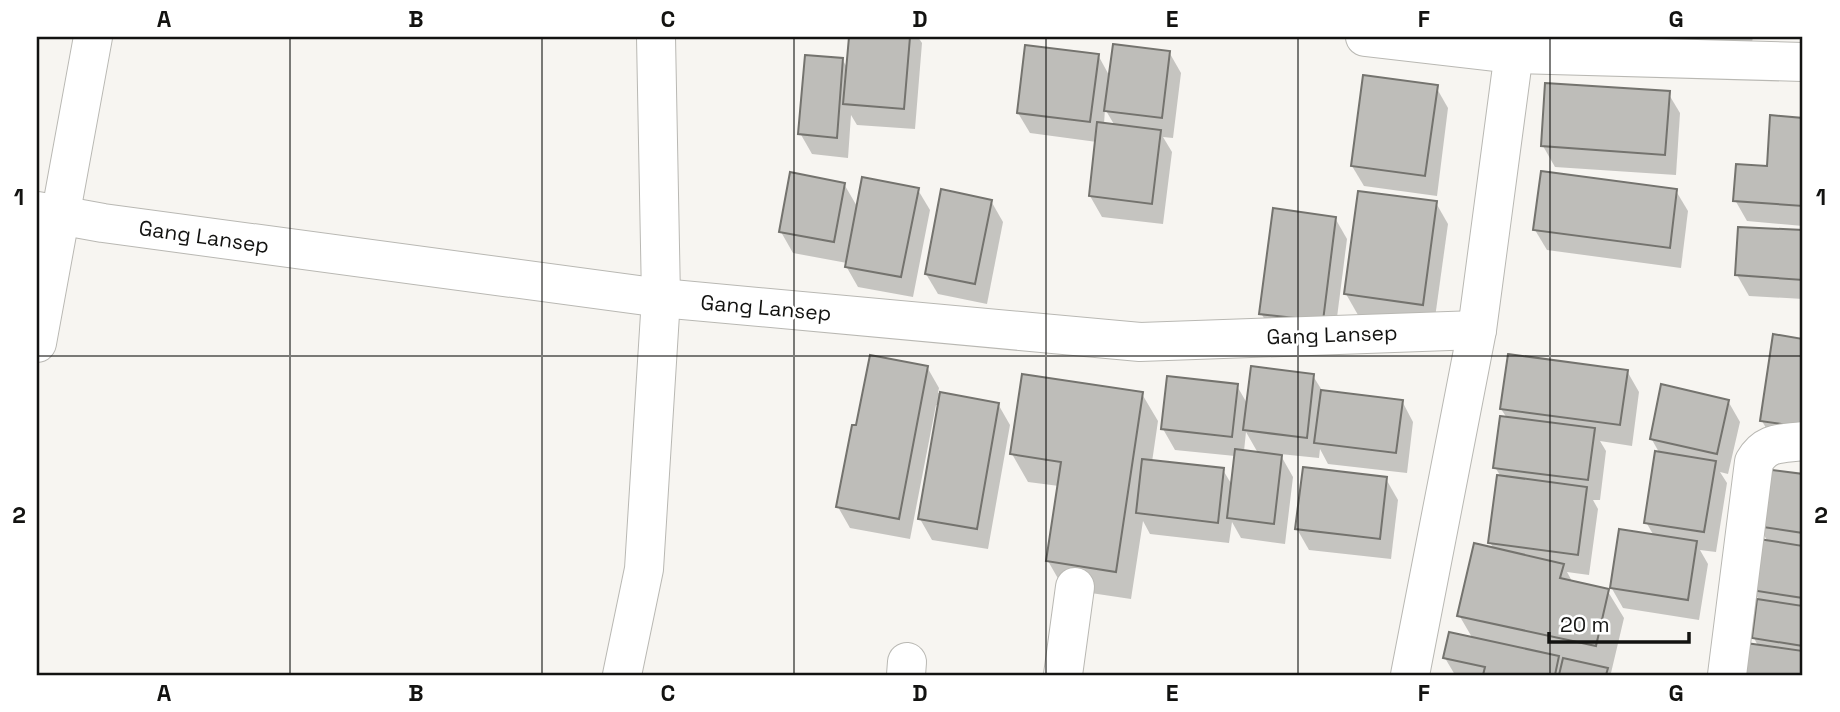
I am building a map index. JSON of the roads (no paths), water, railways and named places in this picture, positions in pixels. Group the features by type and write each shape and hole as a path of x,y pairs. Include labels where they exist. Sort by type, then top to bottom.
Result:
{"street":[{"path":"37,343 48,213 93,37"},
{"path":"622,675 643,569 660,298 656,37"},
{"path":"1365,37 1514,46 1796,54"},
{"path":"1410,675 1477,330 1514,46"},
{"name":"Gang Lansep","path":"48,213 660,298 1140,342 1477,330"},
{"path":"1727,675 1754,462 1760,451 1770,446 1803,442"},
{"path":"1063,675 1075,587"}]}
